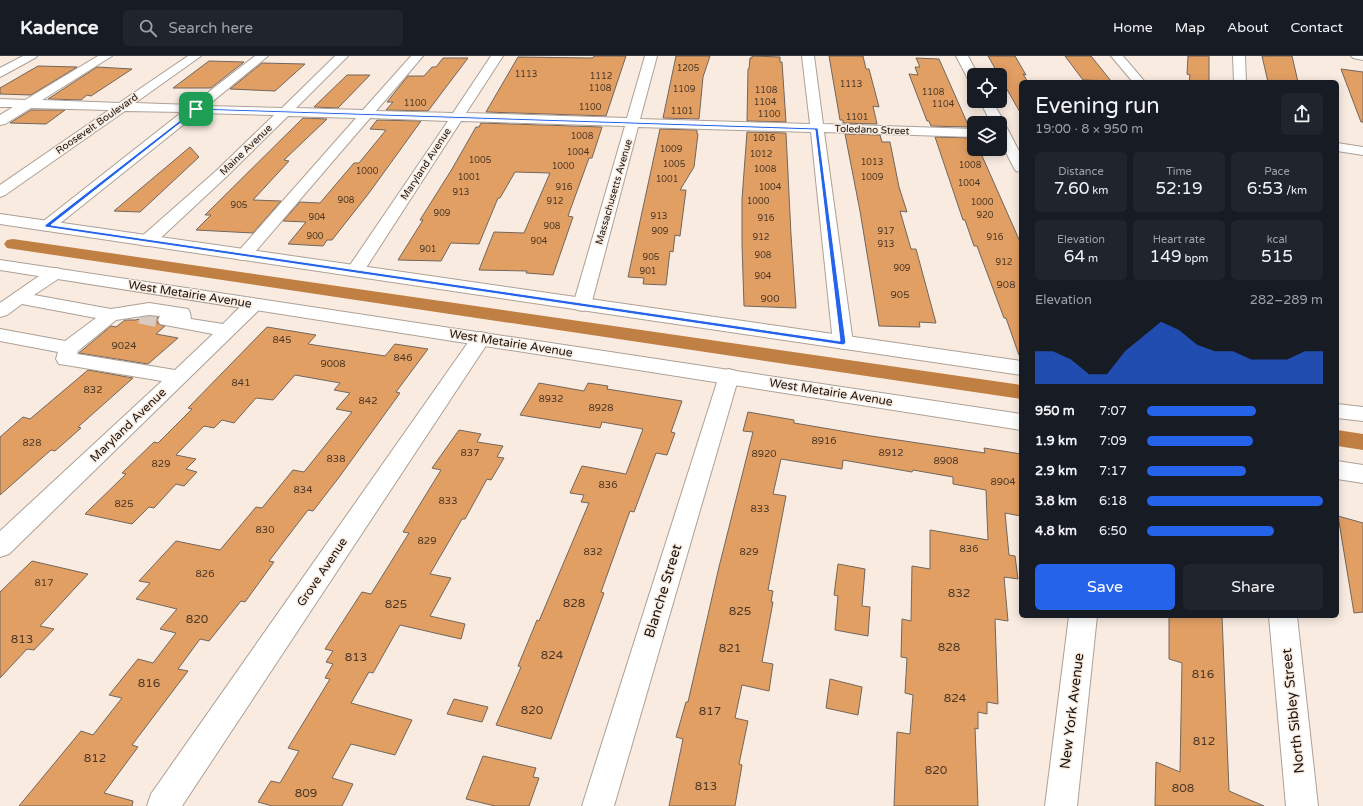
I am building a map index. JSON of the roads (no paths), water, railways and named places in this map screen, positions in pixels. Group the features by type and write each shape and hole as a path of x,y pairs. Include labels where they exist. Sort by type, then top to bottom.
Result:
{"street":[{"path":"0,73 31,56"},
{"path":"0,121 106,56"},
{"path":"155,68 174,56"},
{"name":"Roosevelt Boulevard","path":"0,192 195,56"},
{"path":"47,226 262,56"},
{"name":"Maine Avenue","path":"147,241 221,174 342,56"},
{"path":"243,255 417,56"},
{"name":"Maryland Avenue","path":"355,271 497,56"},
{"name":"Massachusetts Avenue","path":"582,305 651,56"},
{"path":"808,56 843,343"},
{"path":"962,56 968,68"},
{"path":"1117,56 1137,80"},
{"path":"1239,56 1240,80"},
{"path":"1357,56 1363,57"},
{"name":"Roosevelt Boulevard","path":"78,120 119,93"},
{"name":"Toledano Street","path":"0,103 967,133"},
{"path":"1007,137 1019,164"},
{"path":"1339,147 1363,151"},
{"path":"5,221 1019,368"},
{"name":"West Metairie Avenue","path":"0,265 1019,422"},
{"path":"0,311 55,273"},
{"path":"18,298 111,315 135,314 149,309 181,314 173,321 228,330"},
{"name":"Maryland Avenue","path":"0,547 256,304"},
{"path":"111,315 69,348 66,358 179,377"},
{"path":"0,335 69,348"},
{"name":"Grove Avenue","path":"163,806 481,338"},
{"name":"Blanche Street","path":"598,806 729,376"},
{"path":"1339,411 1363,414"},
{"path":"1339,470 1363,474"},
{"name":"New York Avenue","path":"1061,806 1083,618"},
{"name":"North Sibley Street","path":"1283,618 1302,806"}],"waterway":[{"path":"13,244 1019,392"},
{"path":"1339,438 1363,442"}],"tunnel":[{"path":"140,315 164,320"}]}
